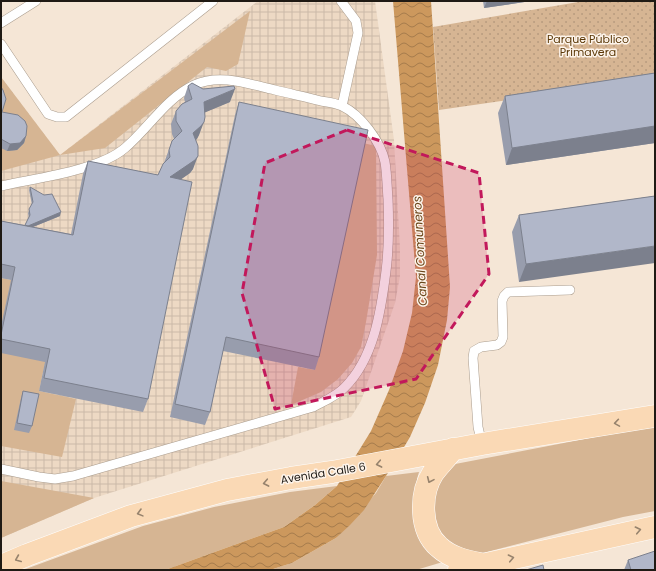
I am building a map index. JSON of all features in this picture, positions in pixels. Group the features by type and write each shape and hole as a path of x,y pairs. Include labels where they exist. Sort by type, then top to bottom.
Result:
{"main road":[{"name":"Avenida Calle 6","path":"1,566 131,516 227,490 453,449 655,416"},
{"path":"453,449 433,473 427,485 424,499 425,518 429,533 438,547 455,557 482,564"},
{"path":"459,570 655,527"}],"lane":[{"path":"1,23 36,1"},
{"path":"1,44 48,114 57,117 66,117 213,1"},
{"path":"341,1 356,21 358,32 342,106"},
{"path":"1,186 84,168 104,161 124,149 172,100 194,85 213,79 234,80 342,106 358,117 371,133 385,162 388,218 387,263 380,309 374,332 366,355 356,373 344,388 329,399 313,407 73,476 55,479 1,469"},
{"path":"482,444 478,427 473,358 474,351 481,347 497,345 501,342 503,336 502,301 504,296 508,292 570,290"}],"highlighted area":[{"path":"347,130 479,173 489,274 416,379 275,409 242,293 265,163"}],"shaded area":[{"path":"258,1 375,1 394,140 400,248 400,276 395,303 361,401 351,417 94,498 1,538 1,77 60,155"}],"green space":[{"name":"Parque Público Primavera","path":"584,1 655,1 655,79 439,110 433,27"},
{"path":"250,11 238,64 226,71 207,67 105,148 60,155"},
{"path":"1,77 60,155 1,171"},
{"path":"363,143 376,146 377,255 361,347 352,363 338,379 321,392 291,405 298,367 315,370"},
{"path":"1,278 60,290 39,391 76,399 62,457 1,446"},
{"path":"655,427 655,511 623,517 475,555 456,551 434,525 433,492 450,465"},
{"path":"419,472 417,479 416,505 446,561 416,570 270,570 292,563 336,538 376,493 386,476"},
{"path":"1,481 94,498 1,538"},
{"path":"337,486 315,505 284,527 165,570 23,570 143,526 214,507 290,492"}],"water":[{"name":"Canal Comuneros","path":"393,1 431,1 450,287 447,320 438,365 425,403 410,437 364,510 336,538 292,563 270,570 165,570 284,527 315,505 337,486 371,431 389,390 403,351 412,313 416,277"}],"building":[{"path":"655,73 655,126 512,148 505,96"},
{"path":"192,83 203,89 234,86 235,89 204,102 204,122 193,133 198,146 198,156 195,160 170,177 192,182 148,399 44,378 50,349 1,339 15,267 1,264 1,221 73,235 88,161 158,175 163,164 170,157 169,150 172,141 182,131 176,121 176,111 182,104 192,99 188,86"},
{"path":"1,87 6,99 2,112 18,115 25,121 27,126 26,136 20,143 10,144 1,139"},
{"path":"239,102 368,130 319,357 226,337 210,412 175,404"},
{"path":"30,187 44,195 52,194 61,212 28,226 25,225 30,215 29,209 33,202"},
{"path":"655,196 655,246 526,264 519,215"},
{"path":"23,391 39,394 32,426 17,423"},
{"path":"655,551 655,570 631,570 628,560"},
{"path":"543,565 544,570 526,570"}]}
